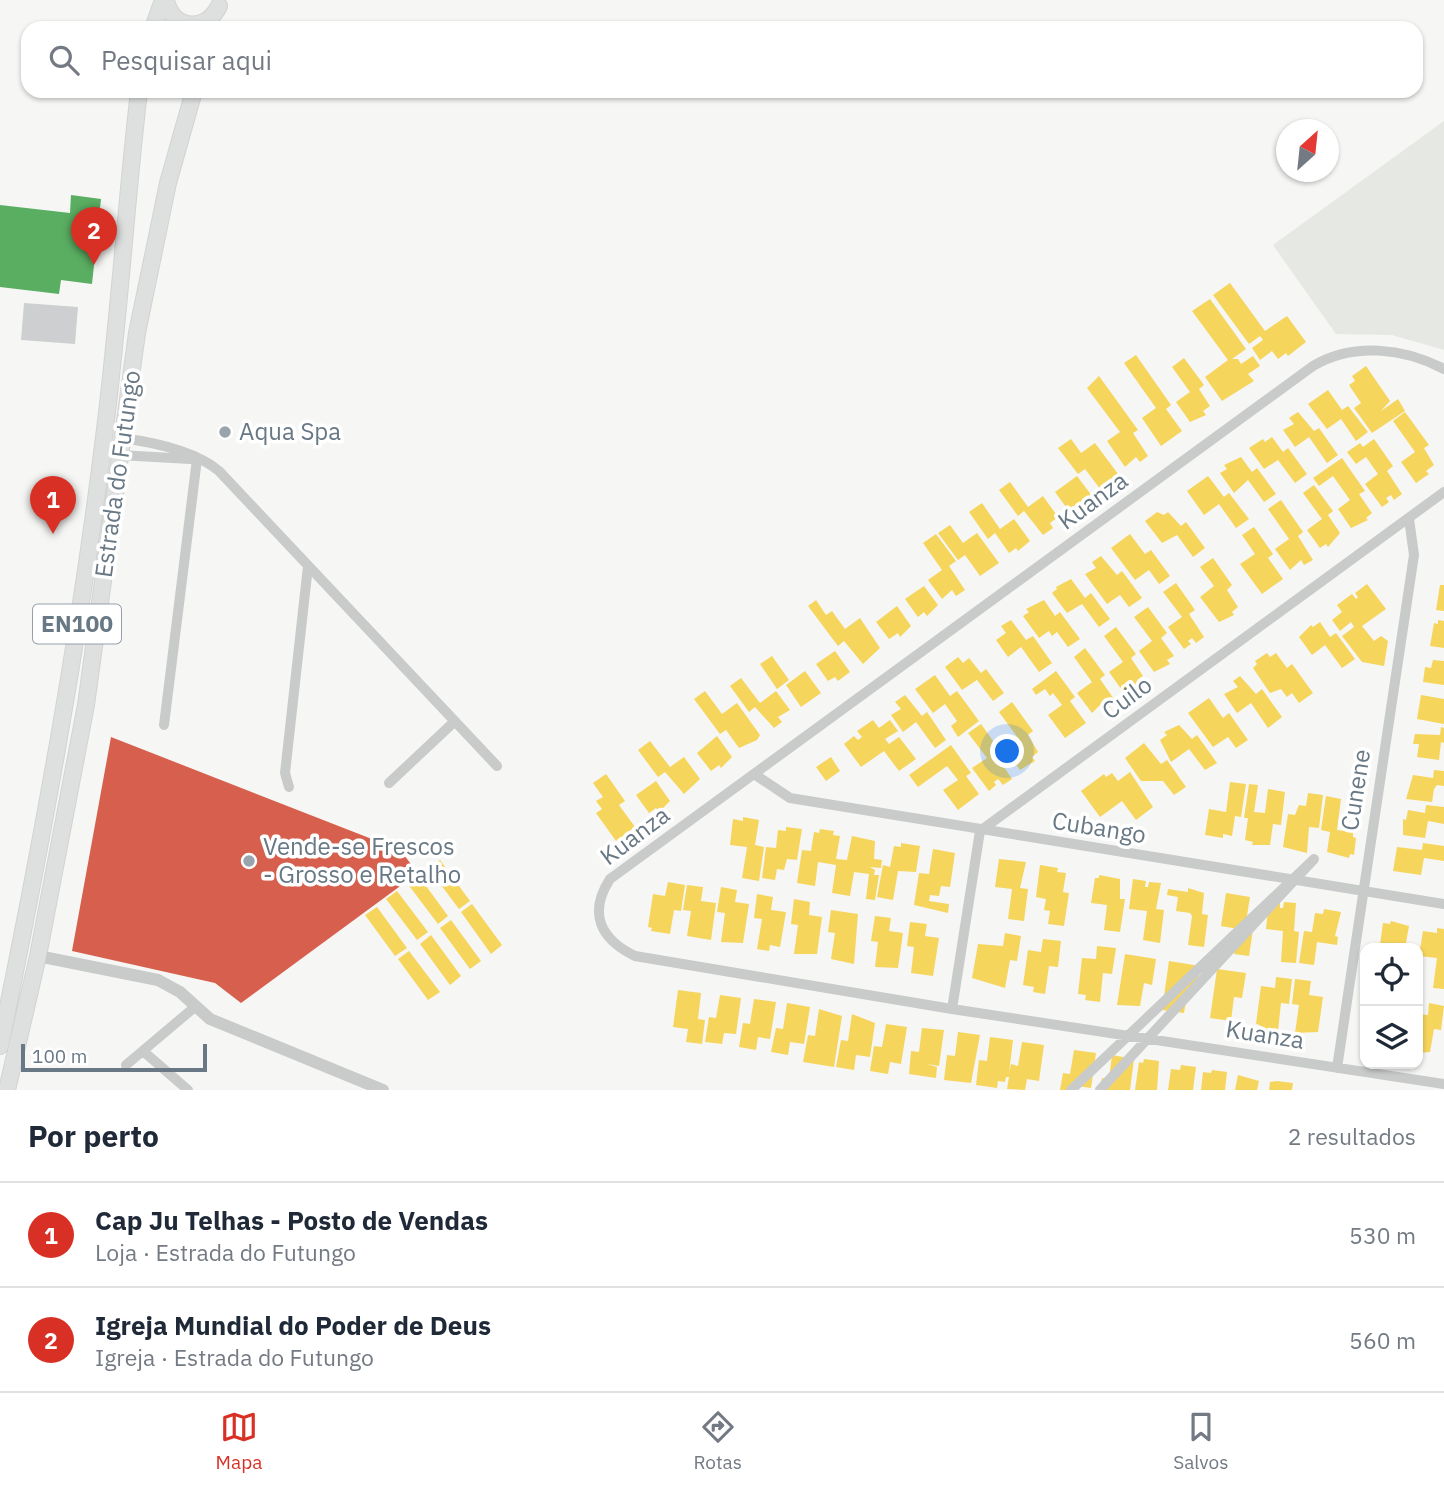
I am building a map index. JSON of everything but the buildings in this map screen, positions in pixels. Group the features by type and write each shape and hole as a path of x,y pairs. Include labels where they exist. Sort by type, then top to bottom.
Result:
{"highway":[{"path":"164,0 177,21"},
{"path":"156,21 164,0"},
{"path":"206,21 220,3"},
{"path":"215,21 220,3"},
{"name":"Estrada do Futungo","path":"0,1046 47,816 77,625 105,429 138,98"},
{"name":"Estrada do Futungo","path":"7,1090 38,956 86,705 121,438 160,221 192,98"}],"street":[{"name":"Kuanza","path":"1444,369 1424,360 1368,350 1354,350 1326,359 610,879 601,894 598,911 604,932 618,948 635,956 952,1009 1444,1084"},
{"path":"121,438 153,443 197,459 219,471 496,766"},
{"path":"119,455 197,459"},
{"path":"164,725 197,459"},
{"name":"Cuilo","path":"980,831 1444,492"},
{"name":"Cunene","path":"1337,1068 1414,555 1409,519"},
{"path":"289,787 285,774 308,566"},
{"path":"389,783 454,722"},
{"name":"Cubango","path":"754,774 790,798 980,831 1444,904"},
{"path":"952,1009 980,831"},
{"path":"1071,1090 1314,859 1100,1090"},
{"path":"38,956 158,980 180,992 210,1019 383,1090"},
{"path":"126,1065 196,1006"},
{"path":"143,1051 188,1090"}],"shaded area":[{"path":"1444,121 1444,350 1392,335 1336,334 1273,245"}],"place":[{"name":"Igreja Mundial do Poder de Deus","path":"94,265"},
{"name":"Aqua Spa","path":"225,432"},
{"name":"Cap Ju Telhas - Posto de Vendas","path":"53,534"},
{"name":"Vende-se Frescos - Grosso e Retalho","path":"249,861"}]}
